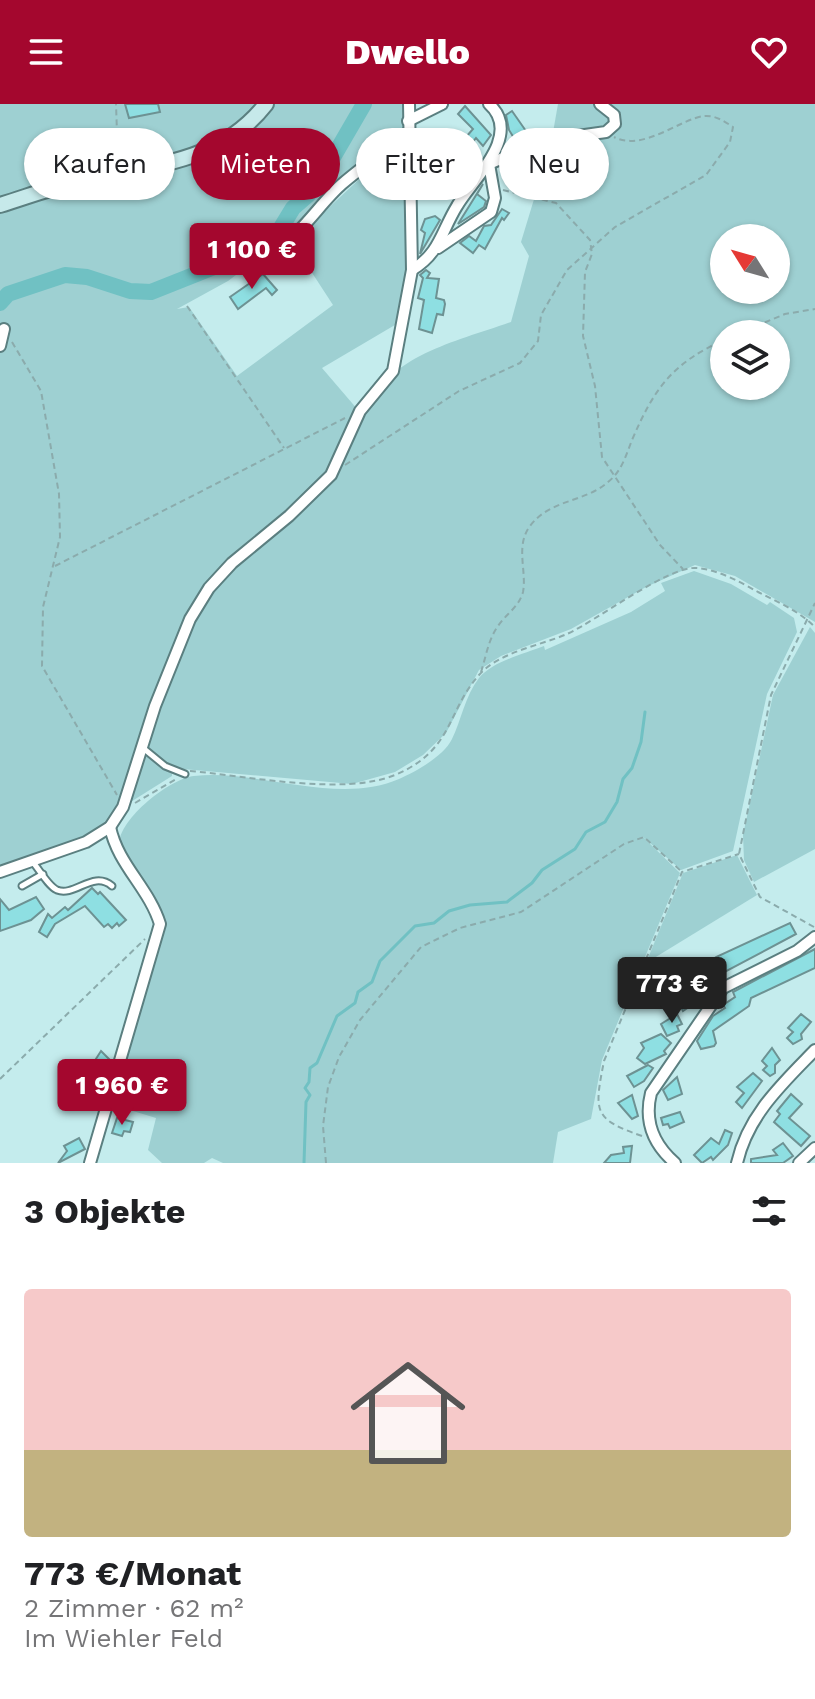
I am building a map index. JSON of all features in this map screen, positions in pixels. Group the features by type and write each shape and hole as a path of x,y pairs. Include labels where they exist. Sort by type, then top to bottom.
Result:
{"main road":[{"path":"175,159 207,152 242,130 266,104"},
{"path":"0,205 24,197"}],"street":[{"path":"407,128 409,104"},
{"path":"408,121 442,104"},
{"path":"438,249 455,208 489,164 497,148 498,120 489,104"},
{"path":"600,104 614,115 615,124 609,129"},
{"path":"489,164 499,160"},
{"path":"412,270 491,212 494,186 489,164"},
{"path":"275,249 291,241 310,215 356,173"},
{"path":"0,872 86,842 110,827 125,809 142,747 190,619 209,588 232,563 289,516 331,475 360,411 393,371 412,270 409,200"},
{"path":"0,346 4,329"},
{"path":"90,1163 160,924 154,904 118,855 110,827"},
{"path":"675,1163 653,1138 647,1109 651,1093 714,997 737,979 797,951 815,937"},
{"path":"737,1163 741,1144 756,1115 815,1050"},
{"path":"799,1163 815,1148"},
{"path":"653,1163 664,1153"}],"lane":[{"path":"142,747 165,766 185,774"},
{"path":"32,860 54,889 62,891 93,880 112,886"},
{"path":"22,886 43,874"}],"path":[{"path":"116,104 117,128"},
{"path":"331,475 459,391 520,363 538,341 541,315 567,270 615,227 706,175 730,142 733,127 720,118 703,116 672,131 645,137 620,140 609,134"},
{"path":"494,186 556,203 590,240 592,248 585,272 583,336 595,386 598,444 613,477 660,545 684,570"},
{"path":"187,306 284,449"},
{"path":"771,320 815,309"},
{"path":"4,329 41,391 59,494 60,537 43,607 42,666 125,809 190,771 351,786 396,775 424,757 448,733 481,672 498,626 519,603 524,589 521,556 527,529 557,504 581,497 613,477 626,459 647,403 670,373 710,349"},
{"path":"53,566 360,411"},
{"path":"481,672 502,659 570,633 684,570 695,567 733,578 809,620 815,627"},
{"path":"815,603 771,695 739,854 760,897 815,928"},
{"path":"326,1163 323,1126 328,1087 339,1057 360,1020 421,947 460,928 521,912 624,844 644,837 682,872"},
{"path":"653,1138 609,1125 601,1116 598,1089 616,1028 682,872 739,854"},
{"path":"0,1079 160,924"}],"shaded area":[{"path":"0,104 261,104 234,128 191,128 191,150 175,154 175,128 24,128 24,192 0,198"},
{"path":"272,104 404,104 403,128 356,128 356,169 340,184 340,128 251,128"},
{"path":"558,104 598,104 613,116 607,128 554,128"},
{"path":"601,104 815,104 815,622 735,576 695,565 646,587 571,629 501,656 479,670 446,733 423,755 395,772 352,784 183,769 167,764 145,747 179,650 217,583 257,542 329,479 343,456 360,413 389,377 426,353 511,322 529,256 521,242 534,200 609,200 609,131 615,124"},
{"path":"191,161 191,200 324,200 284,239 228,281 177,309 189,307 237,376 333,305 292,242 356,182 356,200 405,200 407,268 400,322 322,368 358,410 324,476 237,553 201,591 178,635 118,806 93,834 0,868 0,211 37,200 175,200 175,165"},
{"path":"694,571 731,584 767,605 770,602 794,618 797,632 767,694 733,851 681,870 642,836 680,873 602,1060 591,1119 558,1132 553,1163 223,1163 212,1158 204,1163 162,1163 148,1150 156,1118 110,1104 165,918 120,853 119,842 132,817 157,794 194,776 245,777 350,789 399,779 428,763 448,745 474,685 492,667 544,646 545,650 631,612 665,591 661,583"},
{"path":"810,627 815,633 815,849 754,882 744,860 743,835 773,695"},
{"path":"143,753 172,771 172,776 129,803"},
{"path":"737,855 757,895 646,963 683,873"}],"building":[{"path":"125,104 158,104 160,112 129,118"},
{"path":"465,106 491,135 483,146 483,128 472,128 458,114"},
{"path":"512,111 524,128 509,128 506,115"},
{"path":"473,200 486,201 484,207 458,224"},
{"path":"502,209 509,213 504,220 502,218 485,249 479,245 473,253 460,243 469,236 476,241 484,226 491,225"},
{"path":"435,216 440,220 420,254 425,233 421,230 425,219"},
{"path":"426,270 430,273 427,278 439,279 436,298 444,300 445,304 443,315 437,314 432,333 419,329 424,300 418,298 423,278 420,275"},
{"path":"263,274 277,290 272,295 266,288 238,309 230,297"},
{"path":"92,888 98,894 100,892 126,920 119,926 117,923 112,928 108,924 104,927 85,906 55,924 47,937 39,932 48,914 52,918 65,907 68,910"},
{"path":"36,897 44,909 31,920 0,931 0,899 9,910"},
{"path":"790,923 796,934 702,984 695,972 716,957"},
{"path":"815,949 815,968 751,998 749,1006 713,1031 714,1046 701,1049 697,1041 713,1016 735,997 733,992"},
{"path":"693,988 699,1000 683,1011 677,999"},
{"path":"677,1014 682,1024 677,1026 679,1031 667,1036 661,1024"},
{"path":"801,1014 811,1022 801,1034 802,1039 793,1044 787,1038 793,1032 788,1028"},
{"path":"661,1034 671,1043 664,1051 666,1054 645,1064 637,1058 644,1048 641,1043"},
{"path":"772,1048 780,1060 775,1065 775,1073 770,1076 763,1070 767,1066 762,1061"},
{"path":"101,1051 111,1061 100,1073 92,1065"},
{"path":"648,1065 653,1068 644,1081 634,1087 627,1076"},
{"path":"753,1073 762,1081 742,1108 736,1102 744,1093 737,1087"},
{"path":"677,1077 682,1094 668,1100 663,1090"},
{"path":"791,1094 802,1104 789,1118 810,1136 801,1146 774,1122 780,1114 777,1111"},
{"path":"632,1095 638,1116 632,1119 618,1103"},
{"path":"680,1112 684,1122 670,1128 668,1124 663,1125 661,1118"},
{"path":"117,1118 133,1122 130,1132 124,1131 122,1136 112,1133"},
{"path":"725,1130 732,1133 728,1145 713,1160 711,1157 702,1163 694,1155 711,1138 719,1144"},
{"path":"79,1138 85,1149 58,1163 67,1151 64,1146"},
{"path":"783,1143 793,1156 783,1163 751,1163 751,1159 777,1155 773,1150"},
{"path":"632,1146 630,1163 604,1163 611,1155 624,1153 623,1147"}],"waterway":[{"path":"0,303 8,294 65,275 87,277 130,291 151,292 234,259 279,231 293,208 308,195 328,166 364,104"},
{"path":"304,1163 306,1102 310,1095 305,1088 309,1082 310,1068 317,1063 337,1016 355,1003 358,992 372,982 380,961 415,926 434,923 449,911 470,905 507,902 532,883 542,870 575,849 586,832 605,822 617,802 623,779 632,768 641,742 645,712"}]}
